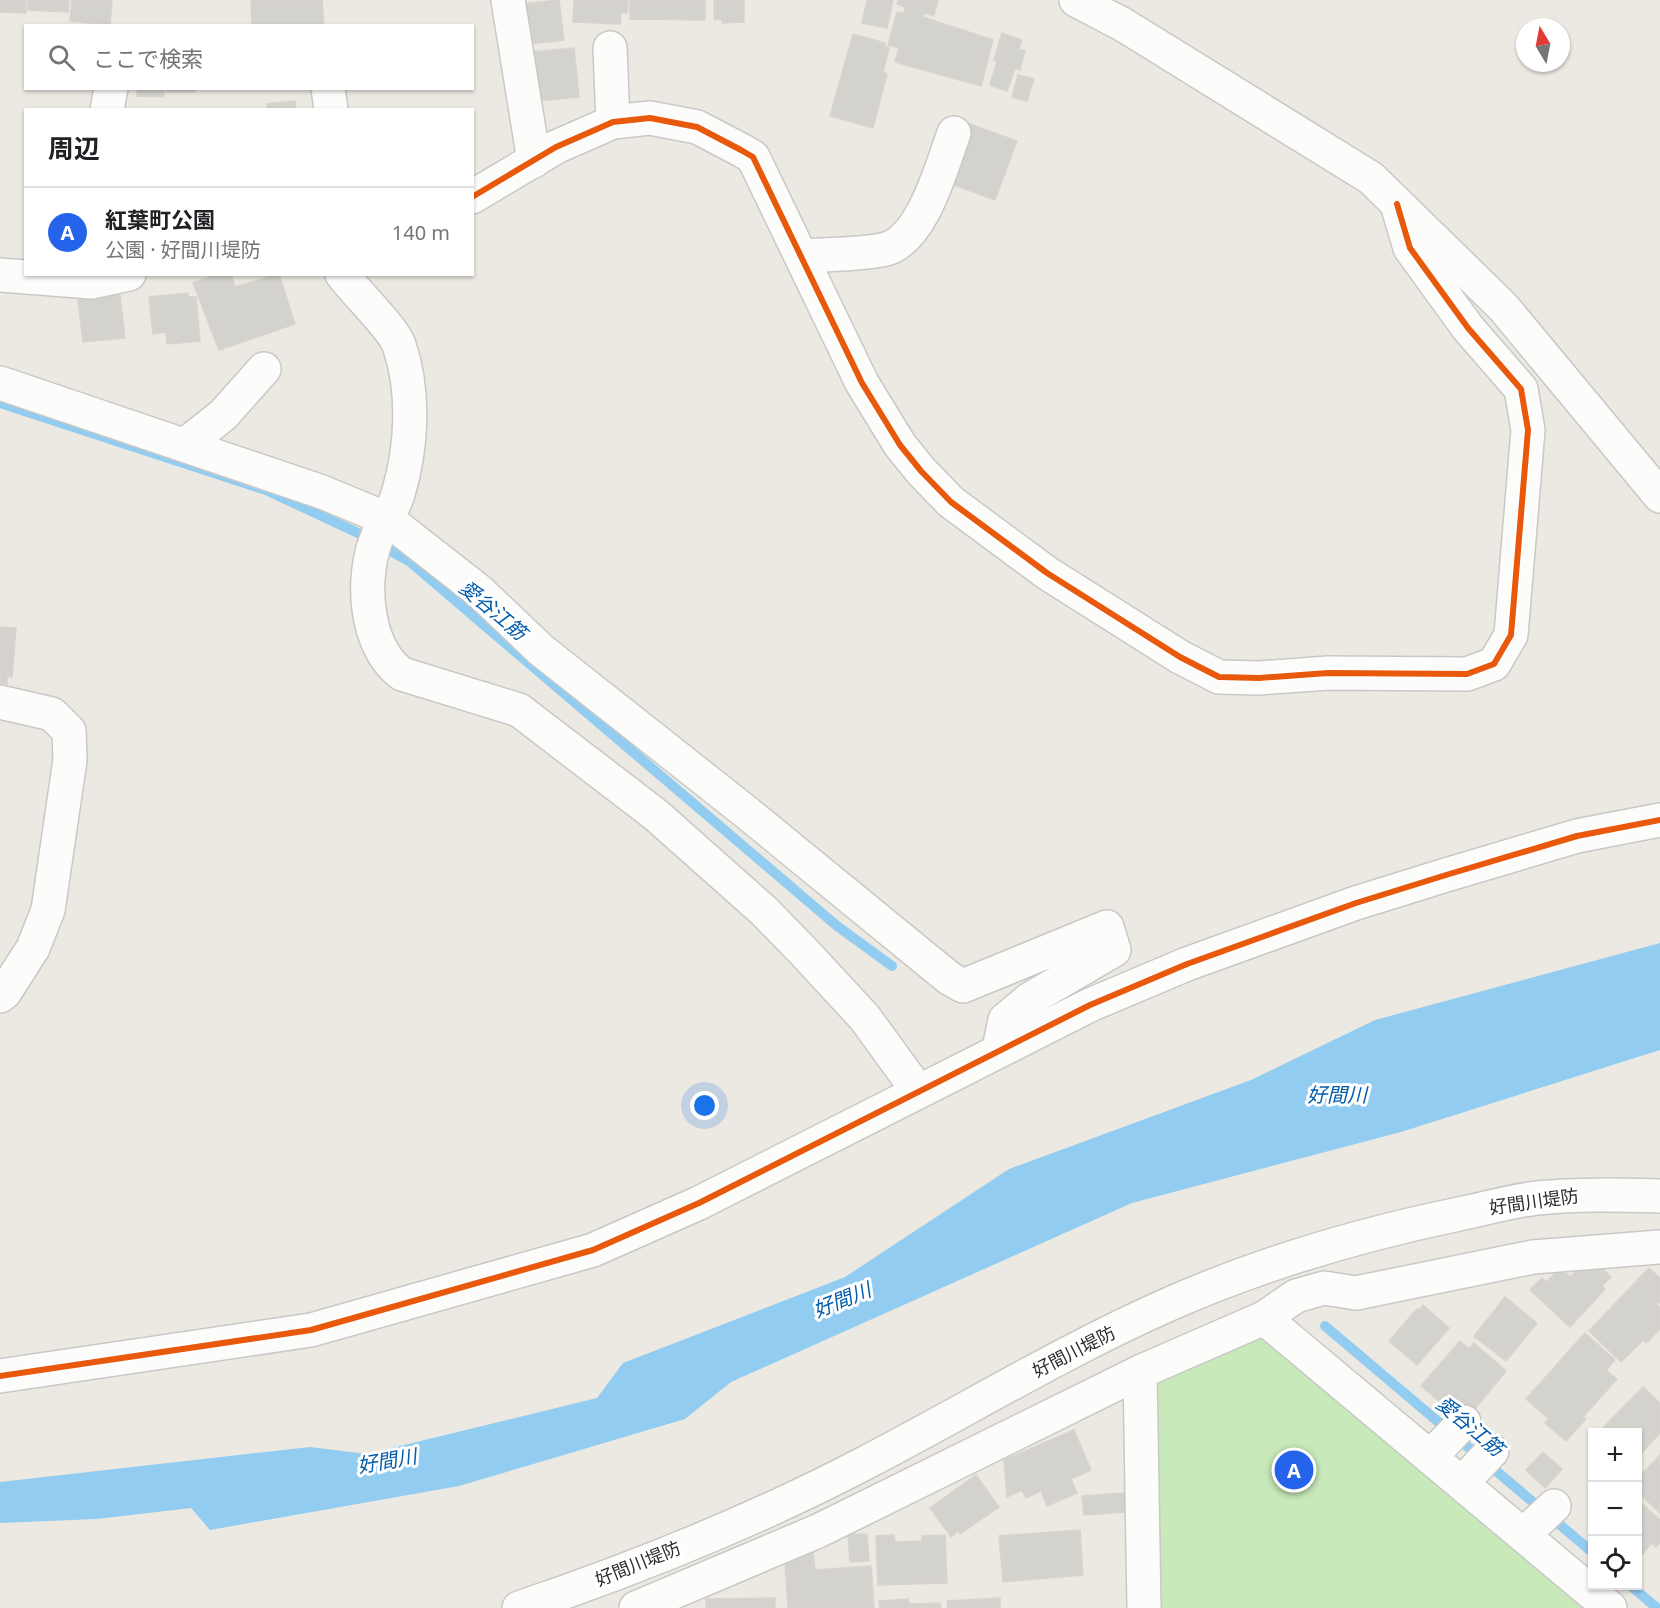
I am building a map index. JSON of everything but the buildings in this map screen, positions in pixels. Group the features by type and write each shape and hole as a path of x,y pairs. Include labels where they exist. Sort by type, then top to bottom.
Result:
{"street":[{"path":"508,0 534,161"},
{"path":"1076,0 1122,24 1371,178 1426,229 1503,307 1660,496"},
{"path":"610,48 613,122"},
{"path":"107,108 111,90"},
{"path":"328,90 331,108"},
{"path":"474,196 556,147 613,122 650,118 697,127 753,157 803,256 862,382 900,445 951,502 1047,573 1142,633 1219,677 1258,678 1329,673 1467,674 1494,664 1501,656 1511,635 1528,430 1521,389 1462,320 1410,248 1397,204"},
{"path":"803,256 887,249 902,239 927,209 954,133"},
{"path":"0,276 63,277 92,282 120,276"},
{"path":"344,276 398,343 409,392 403,472 398,496 371,554 367,605 374,631 391,666 402,674 519,710 656,815 764,911 811,960 865,1018 918,1091"},
{"path":"185,445 223,415 264,369"},
{"path":"0,383 322,492 387,519 479,591 541,650 746,812 948,978 963,986 1107,927 1114,950 1030,999 1005,1020 999,1049"},
{"path":"0,702 52,714 69,731 70,760 48,910 33,948 5,992 0,996"},
{"path":"0,1376 311,1330 593,1250 699,1203 999,1049 1090,1005 1187,964 1345,906 1577,836 1660,820"},
{"name":"好間川堤防","path":"519,1608 602,1580 771,1508 863,1464 1032,1373 1162,1307 1219,1284 1341,1242 1535,1198 1605,1194 1660,1197"},
{"path":"636,1608 818,1531 1140,1372 1264,1318 1296,1296 1324,1288 1356,1293 1533,1257 1660,1247"},
{"path":"1264,1318 1610,1608"},
{"path":"1140,1372 1144,1608"},
{"path":"1431,1456 1464,1422"},
{"path":"1462,1483 1492,1451"},
{"path":"1524,1535 1554,1506"}],"green space":[{"path":"1264,1319 1610,1608 1144,1608 1140,1372"}],"water":[{"name":"好間川","path":"1660,943 1660,1050 1401,1132 1132,1203 731,1382 685,1419 459,1486 210,1530 191,1508 97,1519 0,1523 0,1482 310,1447 367,1454 597,1398 623,1363 845,1277 1009,1169 1251,1080 1375,1020"}],"waterway":[{"name":"愛谷江筋","path":"0,403 266,490 358,533 409,561 837,926 892,966"},
{"name":"愛谷江筋","path":"1325,1326 1588,1549"},
{"name":"愛谷江筋","path":"1636,1590 1657,1608"}],"cycle path":[{"path":"474,196 556,147 613,122 650,118 697,127 753,157 862,383 900,445 951,502 1047,573 1180,657 1219,677 1259,678 1328,673 1467,674 1494,664 1511,635 1528,430 1521,389 1468,328 1410,248 1397,204"},
{"path":"0,1376 311,1330 593,1250 699,1203 1090,1005 1187,964 1356,903 1446,875 1577,836 1660,820"}],"place":[{"name":"紅葉町公園","path":"1294,1470"}]}
